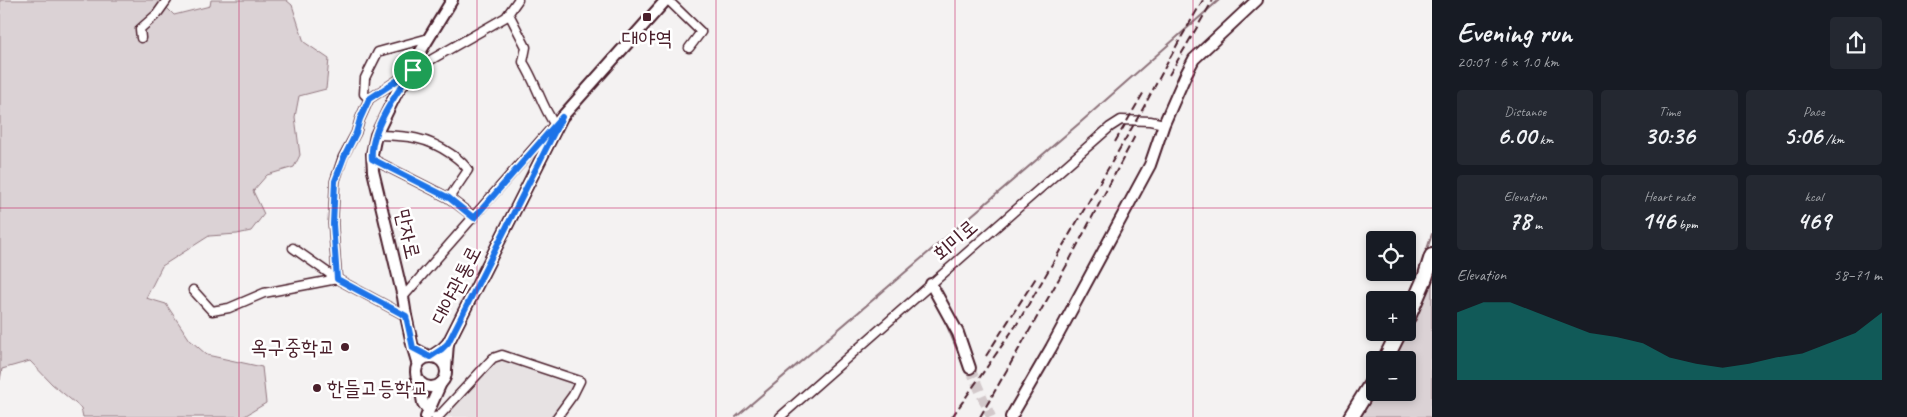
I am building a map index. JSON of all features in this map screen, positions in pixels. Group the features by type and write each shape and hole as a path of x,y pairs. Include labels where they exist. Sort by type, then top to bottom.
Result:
{"highway":[{"path":"1416,299 1432,256"},
{"path":"1351,417 1366,393"}],"street":[{"path":"141,38 140,29 157,14 167,0"},
{"name":"만자로","path":"418,366 373,171 372,159 376,135 397,92 413,70 416,59 452,0"},
{"path":"337,279 333,224 335,181 369,99 413,70 509,14 518,0"},
{"path":"667,0 701,32 689,48"},
{"name":"대야관통로","path":"448,343 558,121 667,0"},
{"path":"1011,417 1051,348 1150,164 1164,124 1194,59 1257,0"},
{"path":"403,297 558,121 542,104 523,62 526,47 509,14"},
{"path":"369,99 364,94 365,78 378,52 429,38"},
{"name":"회미로","path":"780,417 1110,126 1121,120 1150,120 1164,124"},
{"path":"376,135 408,136 424,139 440,146 464,162 468,170 449,198"},
{"path":"372,159 449,198 474,218"},
{"path":"293,248 337,279 406,316"},
{"path":"193,290 212,311 228,308 264,292 337,279"},
{"path":"931,284 958,333 970,368"},
{"path":"430,415 423,403 416,372 423,360 442,349 448,343"},
{"path":"430,415 444,379 448,343"},
{"path":"413,348 430,357 437,358 446,370"},
{"path":"430,415 439,416 493,358 502,355 580,381 558,417"},
{"path":"419,381 432,387 441,383"}],"shaded area":[{"path":"0,0 159,0 174,15 210,6 211,0 286,0 292,5 304,42 329,59 326,89 299,96 295,117 300,155 294,167 267,175 253,191 264,214 251,231 209,236 162,266 146,298 166,304 190,340 207,355 262,367 266,403 243,417 83,417 81,408 52,384 30,361 2,369 0,380"},
{"path":"1432,272 1432,417 1356,417 1366,401 1416,401 1416,351 1396,351 1402,341 1416,341 1416,316"},
{"path":"502,357 580,381 559,417 440,417 493,362"}],"waterway":[{"path":"736,417 1082,121 1219,0"},
{"path":"1425,255 1432,234"},
{"path":"943,316 963,364"}],"tunnel":[{"path":"970,368 991,417"}],"railway":[{"path":"952,417 1017,324 1140,114 1203,0"},
{"path":"1169,75 1213,0"},
{"path":"1115,142 1145,90"},
{"path":"980,417 1068,263 1136,134"},
{"path":"986,356 1037,276"}],"place":[{"name":"대야역","path":"647,17"},
{"name":"옥구중학교","path":"345,347"},
{"name":"한들고등학교","path":"317,388"}],"route":[{"path":"413,70 397,92 374,138 372,159 449,198 474,218 562,117 448,343 430,357 413,348 406,316 337,279 333,224 335,181 369,99 413,70"}]}
